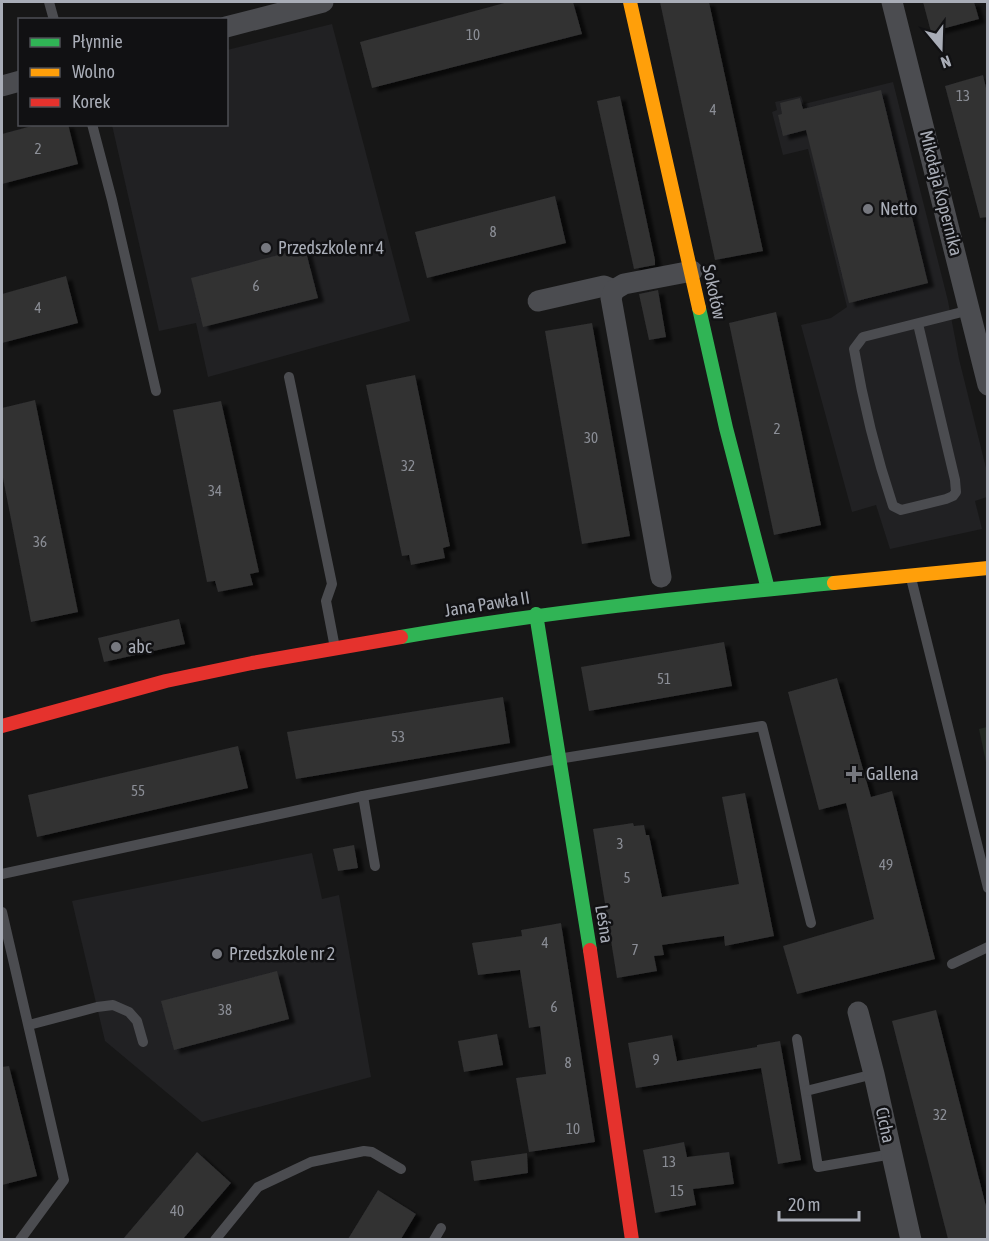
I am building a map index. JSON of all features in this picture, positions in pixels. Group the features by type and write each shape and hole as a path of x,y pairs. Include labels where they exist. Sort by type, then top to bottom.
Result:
{"street":[{"path":"228,26 323,2"},
{"name":"Sokołów","path":"630,2 726,428 768,589"},
{"name":"Mikołaja Kopernika","path":"892,2 987,385"},
{"path":"2,86 18,82"},
{"path":"662,577 611,298 615,290 624,284 692,271"},
{"path":"538,301 604,286 615,290"},
{"name":"Jana Pawła II","path":"2,726 166,681 252,663 536,614 987,568"},
{"name":"Leśna","path":"536,614 586,920 632,1239"},
{"name":"Cicha","path":"858,1012 911,1239"}],"lane":[{"path":"49,2 53,18"},
{"path":"93,126 156,391"},
{"path":"918,324 956,480 956,492 946,499 901,510 893,506 888,492 854,349 863,338 970,310"},
{"path":"289,377 332,584 326,601 335,648"},
{"path":"911,575 987,888"},
{"path":"2,874 363,796 558,759 762,726 811,923"},
{"path":"363,796 375,866"},
{"path":"2,912 64,1180 20,1239"},
{"path":"952,964 987,947"},
{"path":"29,1025 113,1005 129,1012 137,1021 143,1042"},
{"path":"797,1039 818,1167 892,1154"},
{"path":"806,1091 874,1074"},
{"path":"215,1239 258,1187 311,1162 364,1151 372,1152 401,1169"},
{"path":"434,1239 441,1228"}],"shaded area":[{"name":"Przedszkole nr 4","path":"332,24 410,321 208,377 196,323 159,331 112,126 228,126 228,50"},
{"path":"893,82 948,301 959,359 987,472 987,497 975,501 982,529 890,549 876,505 852,512 801,325 831,318 847,307 808,149 783,155 772,112 777,110 775,102 801,96 804,104"},
{"path":"988,727 987,767 979,729"},
{"name":"Przedszkole nr 2","path":"312,853 322,899 339,895 371,1077 202,1122 105,1041 72,901"}],"building":[{"path":"508,2 573,2 582,34 372,88 360,42"},
{"path":"660,2 709,2 763,251 715,260"},
{"path":"923,2 974,2 979,19 931,32"},
{"path":"983,75 987,92 987,217 980,218 945,86"},
{"name":"Netto","path":"881,90 928,283 849,303 806,130 783,136 778,115 782,114 780,103 800,98 803,109"},
{"path":"620,96 655,260 655,265 634,269 597,101"},
{"path":"32,126 68,126 78,164 2,184 2,134"},
{"path":"555,196 566,243 427,278 415,232"},
{"path":"305,248 318,298 203,327 191,278"},
{"path":"66,276 78,323 2,343 2,294"},
{"path":"658,290 666,337 649,340 639,294"},
{"path":"776,312 821,525 774,535 729,323"},
{"path":"592,323 630,536 582,544 545,331"},
{"path":"415,375 450,546 443,548 445,558 411,565 409,555 402,556 366,385"},
{"path":"35,400 78,612 31,622 2,473 2,408"},
{"path":"221,401 259,572 250,574 253,585 218,592 215,581 207,582 173,410"},
{"path":"179,619 185,644 104,662 98,638"},
{"path":"724,642 732,686 589,711 581,667"},
{"path":"837,678 871,797 892,791 935,959 797,994 783,946 874,919 846,803 819,810 788,692"},
{"path":"503,697 510,743 296,779 287,732"},
{"path":"238,746 248,788 37,837 28,795"},
{"path":"745,793 774,936 725,946 724,936 662,945 664,955 654,956 657,971 617,978 593,829 633,823 634,826 644,825 646,835 649,835 662,897 739,884 722,797"},
{"path":"354,845 358,868 338,871 333,849"},
{"path":"561,923 595,1142 529,1152 516,1078 546,1074 540,1026 529,1028 520,970 478,975 472,943 522,936 521,930"},
{"path":"277,971 289,1019 174,1050 161,1001"},
{"path":"936,1010 987,1210 987,1239 948,1239 892,1021"},
{"path":"497,1034 503,1065 464,1072 458,1041"},
{"path":"672,1035 677,1061 780,1041 801,1160 778,1164 761,1068 636,1088 628,1043"},
{"path":"9,1066 37,1176 2,1185 2,1067"},
{"path":"684,1142 687,1157 729,1152 734,1184 693,1189 696,1205 655,1213 643,1150"},
{"path":"197,1152 231,1183 183,1239 123,1239"},
{"path":"527,1153 528,1173 474,1181 471,1161"},
{"path":"378,1190 416,1214 401,1239 348,1239"}],"traffic: fast":[{"path":"699,308 726,428 768,589"},
{"path":"401,637 617,606 834,583"},
{"path":"536,614 590,950"}],"traffic: slow":[{"path":"630,2 699,308"},
{"path":"834,583 988,568"}],"traffic: jam":[{"path":"2,726 166,681 252,663 401,637"},
{"path":"590,950 632,1240"}],"place":[{"name":"Netto","path":"868,209"},
{"name":"Przedszkole nr 4","path":"266,248"},
{"name":"abc","path":"116,647"},
{"name":"Gallena","path":"854,774"},
{"name":"Przedszkole nr 2","path":"217,954"}]}
